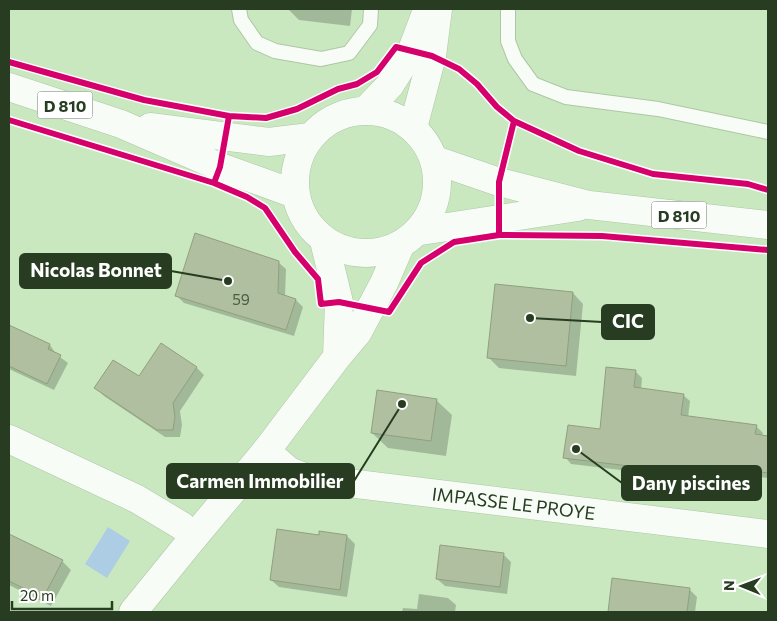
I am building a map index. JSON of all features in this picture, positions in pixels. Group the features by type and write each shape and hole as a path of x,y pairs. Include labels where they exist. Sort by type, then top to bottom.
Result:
{"street":[{"path":"366,110 390,85 412,50 427,9"},
{"path":"413,128 432,56 438,9"},
{"name":"D 810","path":"9,86 121,124 220,167 296,194"},
{"path":"133,612 266,451 358,332 410,238 434,206 437,194 435,160 426,142 413,128 399,118 383,112 366,110 345,114 326,122 310,137 296,164 296,194 301,213 312,230 324,241 340,250 355,254 384,252 410,238"},
{"name":"D 810","path":"121,124 269,142 310,137"},
{"name":"D 810","path":"435,160 500,182 589,205 768,225"},
{"name":"D 810","path":"410,238 589,205"},
{"path":"324,241 339,302 337,357"},
{"path":"9,439 136,499 182,526 194,536"},
{"name":"IMPASSE LE PROYE","path":"266,451 289,471 307,478 768,534"}],"lane":[{"path":"239,9 241,20 257,43 275,51 321,59 349,52 370,25 372,9"},
{"path":"508,9 508,41 515,60 533,84 566,97 658,109 768,132"}],"water":[{"path":"108,527 130,541 107,578 85,564"}],"building":[{"path":"195,233 279,261 278,293 296,299 286,330 175,296"},
{"path":"495,284 573,292 566,366 487,358"},
{"path":"9,325 50,344 48,349 61,355 47,384 9,366"},
{"path":"161,343 197,367 173,403 175,416 173,430 157,430 94,388 113,360 139,376"},
{"path":"606,367 636,370 634,387 684,394 681,415 757,425 755,434 768,436 768,473 738,469 735,489 701,485 703,475 563,458 568,425 600,429"},
{"path":"377,390 437,399 431,441 371,433"},
{"path":"277,529 319,535 319,531 347,535 340,590 270,580"},
{"path":"9,534 63,560 43,598 9,581"},
{"path":"440,545 504,553 500,587 436,579"},
{"path":"612,578 690,588 687,612 608,612"}],"cycle path":[{"path":"9,62 144,100 229,116 266,118 297,109 338,89 357,84 377,72 396,47 432,56 459,69 477,84 497,107 514,121 579,151 653,174 748,184 768,190"},
{"path":"214,183 220,167 229,116"},
{"path":"9,120 214,183 247,197 265,208 295,252 318,279 321,304 339,302 389,312 421,263 454,242 499,235 602,236 768,250"},
{"path":"499,235 499,182 514,121"}],"place":[{"name":"Nicolas Bonnet","path":"228,281"},
{"name":"CIC","path":"530,318"},
{"name":"Carmen Immobilier","path":"402,404"},
{"name":"Dany piscines","path":"576,449"}]}
